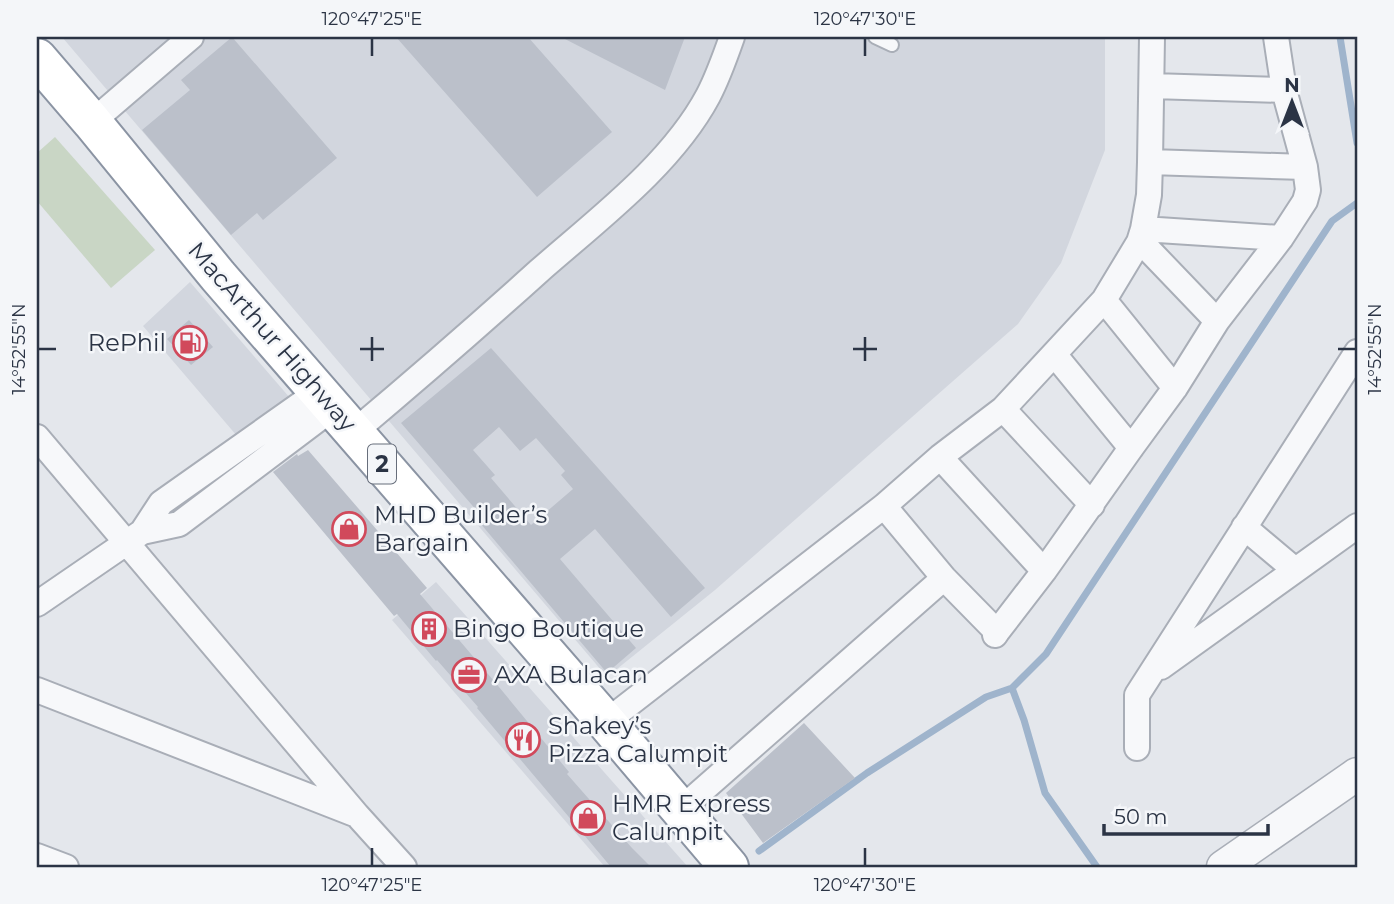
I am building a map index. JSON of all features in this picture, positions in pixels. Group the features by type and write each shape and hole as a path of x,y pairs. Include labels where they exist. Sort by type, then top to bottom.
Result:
{"highway":[{"name":"MacArthur Highway","path":"37,58 218,276 729,867"}],"street":[{"path":"92,122 191,37"},
{"path":"37,604 134,537 179,524 335,410 438,362 641,180 679,139 707,97 732,37"},
{"path":"606,723 884,506 940,457 1003,409 1104,300 1141,235 1149,195 1152,37"},
{"path":"884,506 944,578 996,634 1092,505 1175,388 1217,321 1281,238 1305,201 1308,190 1305,167 1284,90 1276,37"},
{"path":"1152,86 1284,90"},
{"path":"1150,162 1305,167"},
{"path":"1141,235 1281,238"},
{"path":"1141,235 1147,248 1217,321"},
{"path":"1104,300 1175,388"},
{"path":"1137,748 1137,695 1357,352"},
{"path":"1054,354 1130,448"},
{"path":"1003,409 1092,505"},
{"path":"37,436 134,537 357,815 404,867"},
{"path":"940,457 1044,571"},
{"path":"1149,676 1357,526"},
{"path":"1244,527 1295,570"},
{"path":"680,810 944,578"},
{"path":"37,690 357,815"},
{"path":"1223,867 1357,774"},
{"path":"37,856 66,867"}],"lane":[{"path":"875,37 892,45"}],"shaded area":[{"path":"62,37 1105,37 1105,150 1061,263 1018,324 715,590 607,677"},
{"path":"190,282 290,398 237,436 143,326"},
{"path":"436,582 688,867 605,867 392,620"}],"green space":[{"path":"55,137 155,250 111,288 37,201 37,153"}],"building":[{"path":"232,37 337,158 263,220 257,213 231,235 142,130 190,90 181,80"},
{"path":"396,37 528,37 612,132 537,197"},
{"path":"561,37 685,37 665,90"},
{"name":"RePhil","path":"189,320 213,347 191,365 167,339"},
{"path":"491,348 705,588 671,617 595,529 560,559 636,648 607,673 480,523 484,519 401,423","holes":["499,427 520,451 536,438 565,471 561,475 573,489 531,525 491,478 495,475 473,450"]},
{"path":"308,450 427,588 420,594 569,772 567,774 651,867 611,867 478,707 397,614 394,616 273,472 297,454 298,456"},
{"path":"804,723 855,778 763,843 726,793"}],"waterway":[{"path":"1340,37 1357,143"},
{"path":"759,851 867,773 986,697 1012,688 1046,654 1332,221 1357,203"},
{"path":"1012,688 1045,793 1097,867"}],"place":[{"name":"RePhil","path":"190,343"},
{"name":"MHD Builder’s Bargain","path":"349,529"},
{"name":"Bingo Boutique","path":"429,629"},
{"name":"AXA Bulacan","path":"469,675"},
{"name":"Shakey’s Pizza Calumpit","path":"523,740"},
{"name":"HMR Express Calumpit","path":"588,818"}]}
